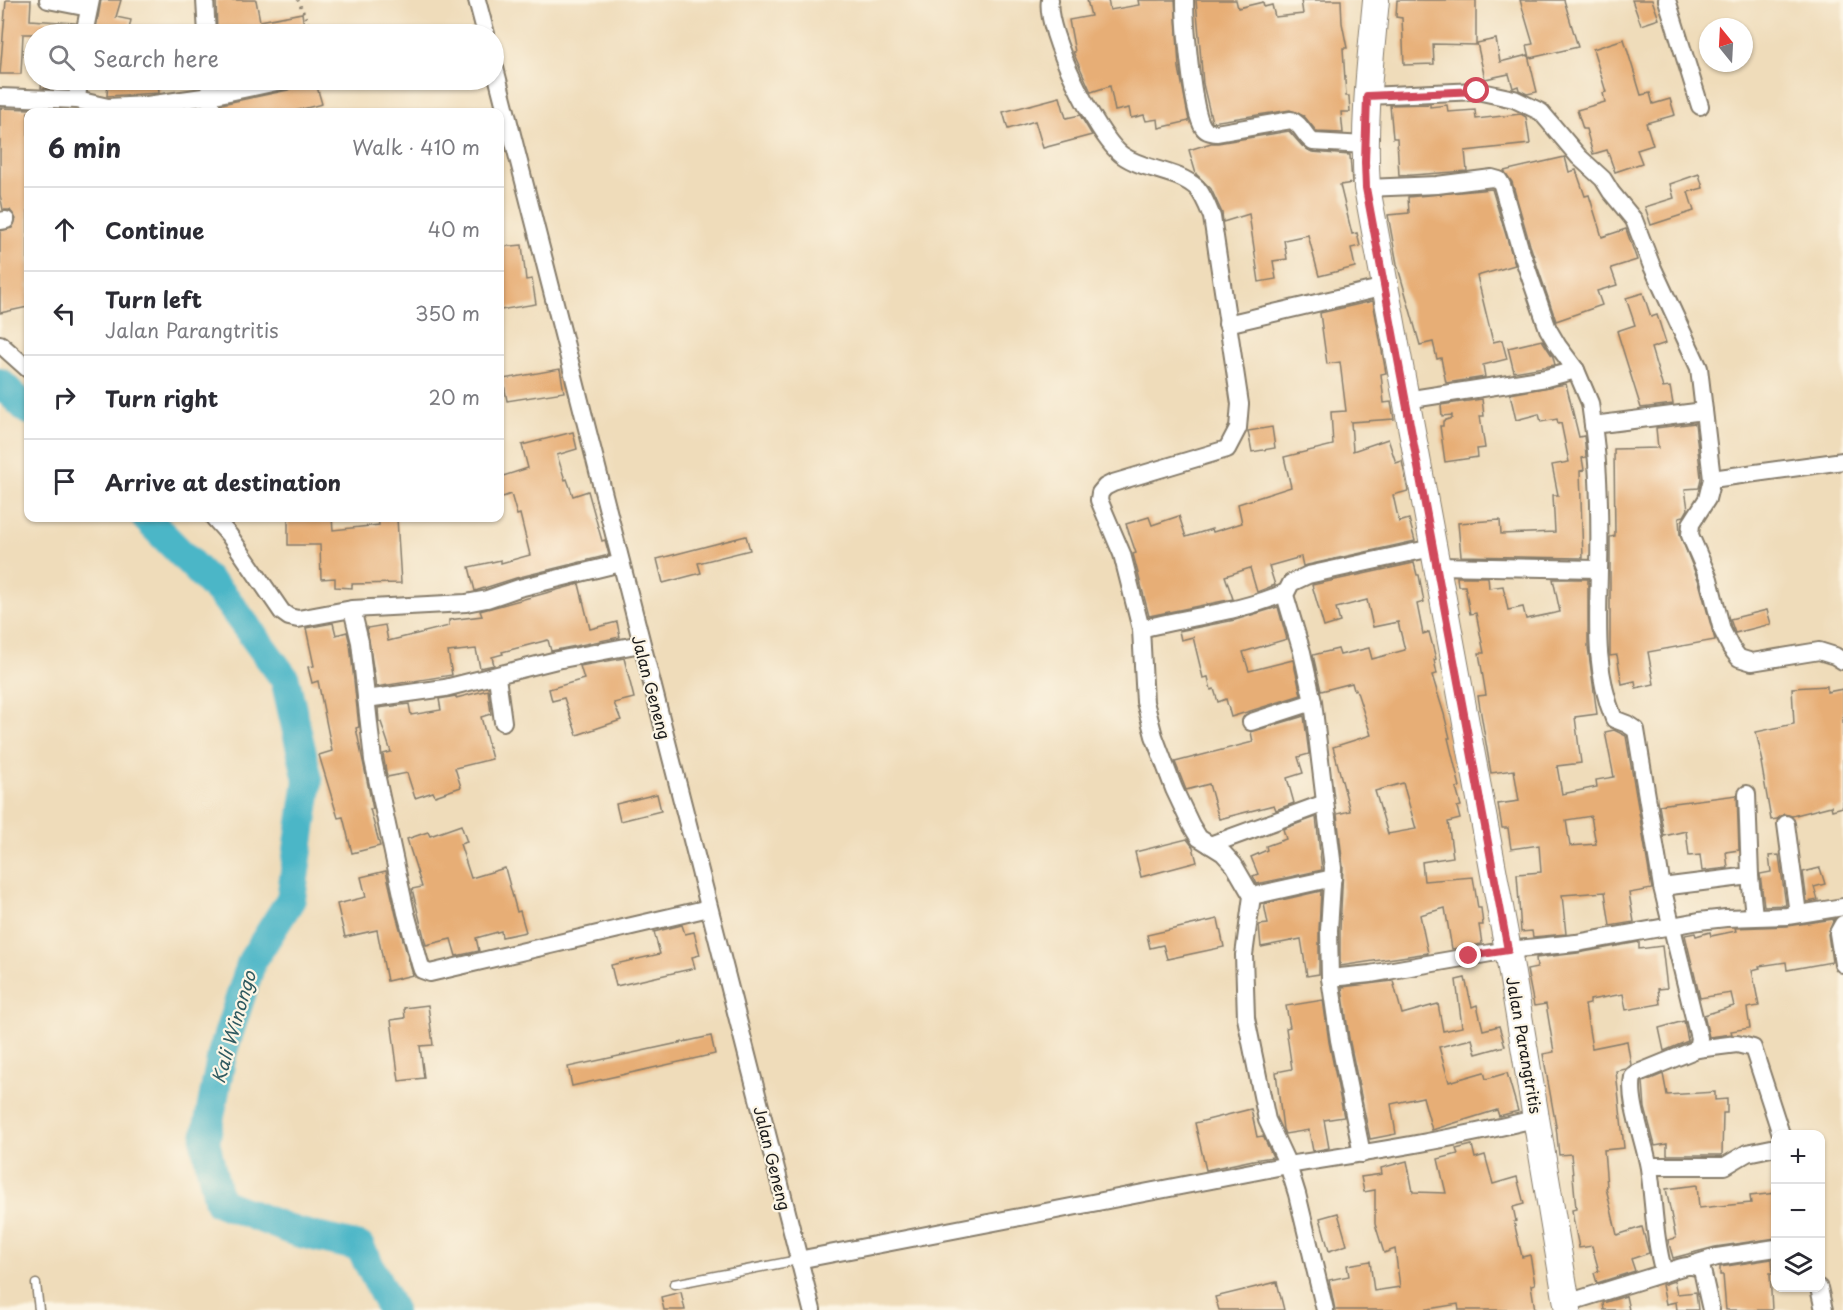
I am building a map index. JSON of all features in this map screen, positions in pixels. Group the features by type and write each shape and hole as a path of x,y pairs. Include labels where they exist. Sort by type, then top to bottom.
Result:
{"main road":[{"name":"Jalan Parangtritis","path":"1376,0 1367,96 1366,188 1508,950 1568,1307"}],"street":[{"path":"48,0 90,4 86,24"},
{"path":"205,0 206,24"},
{"path":"477,0 483,24"},
{"path":"1050,0 1049,15 1060,51 1102,132 1122,155 1186,181 1197,189 1206,201 1214,228 1240,404 1238,428 1232,443 1221,452 1113,483 1100,493 1100,500 1122,554 1141,630 1145,702 1154,736 1174,789 1199,838 1223,853 1234,865 1252,896 1244,955 1246,1018 1267,1120 1288,1165 1297,1194 1325,1310"},
{"path":"1185,0 1195,96 1204,128 1216,133 1291,120 1299,124 1308,139 1313,142 1365,145"},
{"path":"1667,0 1700,106"},
{"path":"77,100 78,90"},
{"path":"124,108 239,90"},
{"name":"Jalan Geneng","path":"501,90 812,1310"},
{"path":"1367,96 1477,91 1514,99 1541,112 1579,157 1603,179 1635,220 1651,264 1699,368 1712,479 1707,499 1691,524 1690,535 1709,579 1722,630 1739,658 1752,662 1819,651 1843,661"},
{"path":"0,97 77,100 102,108"},
{"path":"1366,188 1437,185 1492,178 1498,180 1502,185 1520,249 1548,329 1576,370 1590,404 1599,503 1597,644 1600,670 1606,700 1614,719 1636,730 1662,887 1697,1030 1697,1048"},
{"path":"1227,324 1385,287"},
{"path":"0,344 24,365"},
{"path":"1406,400 1546,378 1576,370"},
{"path":"1593,425 1704,411"},
{"path":"1712,479 1843,461"},
{"path":"218,522 282,612 298,619 352,609 466,603 621,563"},
{"path":"1141,630 1175,620 1251,605 1286,592 1291,583 1308,575 1434,557 1599,569"},
{"path":"1286,592 1313,702 1333,878 1329,930 1330,978 1339,1040 1362,1154"},
{"path":"352,609 360,642 375,768 406,914 422,970 430,973 438,972 709,908"},
{"path":"366,699 446,688 497,677 557,660 641,644"},
{"path":"497,677 503,722"},
{"path":"1251,722 1313,702"},
{"path":"1747,794 1754,916"},
{"path":"1210,845 1325,803"},
{"path":"1786,824 1798,914"},
{"path":"1662,887 1750,876"},
{"path":"1252,896 1333,878"},
{"path":"1330,978 1370,974 1508,950 1576,943 1726,918 1798,914 1843,907"},
{"path":"1843,924 1838,933 1843,964"},
{"path":"1664,1273 1656,1237 1649,1166 1632,1091 1633,1077 1697,1048 1737,1044 1753,1048 1780,1130"},
{"path":"798,1260 1288,1165 1482,1132 1538,1118"},
{"path":"1649,1166 1725,1166 1747,1153 1771,1148"},
{"path":"1568,1307 1717,1257 1771,1249"},
{"path":"1691,1265 1698,1266 1702,1270 1711,1310"},
{"path":"1820,1292 1824,1310"}],"lane":[{"path":"674,1284 798,1260"},
{"path":"36,1284 39,1310"}],"path":[{"path":"298,0 309,24"}],"building":[{"path":"6,0 31,0 30,20 75,23 24,24 21,74 0,74"},
{"path":"101,0 121,0 116,17 131,20 130,24 97,24"},
{"path":"216,0 256,0 260,21 302,13 304,24 217,24"},
{"path":"1087,0 1108,0 1110,10 1139,5 1138,0 1175,0 1179,68 1189,121 1159,128 1158,119 1146,121 1144,115 1131,118 1129,108 1115,111 1110,86 1091,92 1073,52 1075,52 1069,20 1091,16"},
{"path":"1196,0 1236,0 1238,8 1263,2 1264,7 1272,5 1275,17 1303,14 1301,0 1341,0 1342,23 1347,48 1343,48 1346,96 1349,96 1350,112 1341,112 1343,133 1317,132 1304,116 1290,110 1212,122 1203,84"},
{"path":"1397,0 1476,0 1476,45 1433,44 1434,64 1404,65 1402,18 1396,17"},
{"path":"1520,0 1564,0 1578,47 1530,58 1527,45 1533,44"},
{"path":"1632,0 1652,0 1659,19 1641,25"},
{"path":"1496,39 1500,62 1528,55 1537,92 1527,94 1519,90 1518,86 1513,88 1509,74 1485,79 1477,43"},
{"path":"1624,39 1641,95 1650,93 1653,104 1670,99 1675,115 1646,123 1653,145 1637,150 1642,163 1615,172 1607,150 1593,154 1586,129 1583,129 1577,110 1605,102 1603,93 1606,92 1593,49"},
{"path":"107,90 159,90 159,93 107,96"},
{"path":"288,90 318,90 322,104 306,108 222,108 222,104"},
{"path":"1060,97 1066,118 1080,115 1092,135 1043,148 1035,121 1008,129 1003,112"},
{"path":"1430,104 1430,107 1447,105 1448,112 1475,110 1476,119 1521,114 1526,117 1530,144 1465,151 1467,171 1399,176 1397,138 1393,138 1390,105"},
{"path":"0,108 24,109 24,308 0,313 0,231 12,228 16,219 10,210 3,210 0,195"},
{"path":"1289,131 1302,146 1312,152 1350,155 1352,183 1340,185 1352,234 1357,233 1360,246 1351,248 1355,267 1319,276 1308,235 1284,240 1287,259 1273,261 1276,279 1259,282 1249,214 1223,222 1222,213 1211,189 1196,174 1189,150 1211,143"},
{"path":"1565,157 1569,172 1576,170 1585,196 1589,195 1602,237 1626,229 1637,260 1611,268 1617,285 1597,291 1602,305 1556,321 1530,245 1512,182 1504,171"},
{"path":"1699,174 1703,188 1688,192 1694,211 1651,225 1645,207 1674,198 1670,184"},
{"path":"1492,189 1515,265 1477,276 1493,342 1502,340 1507,359 1483,365 1485,377 1446,383 1441,358 1437,359 1433,342 1420,345 1397,264 1388,215 1409,213 1408,197"},
{"path":"522,245 526,280 532,279 536,304 504,309 504,247"},
{"path":"1643,293 1651,317 1657,315 1666,343 1651,348 1663,388 1670,387 1673,404 1641,408 1617,331 1635,325 1626,298"},
{"path":"1373,301 1386,373 1381,374 1384,403 1391,402 1394,419 1351,422 1353,451 1388,439 1396,463 1402,461 1408,491 1393,495 1399,522 1409,519 1415,541 1303,566 1301,557 1269,566 1275,585 1257,592 1250,568 1225,576 1233,599 1149,616 1133,554 1136,553 1126,524 1149,517 1152,525 1179,516 1186,537 1212,529 1213,532 1242,523 1238,504 1291,487 1284,457 1333,445 1331,412 1346,411 1340,362 1327,364 1320,313"},
{"path":"1542,340 1553,357 1555,365 1514,372 1508,348"},
{"path":"560,369 564,392 507,401 504,379"},
{"path":"1566,384 1579,437 1584,436 1585,444 1586,457 1582,458 1584,470 1580,471 1583,558 1461,556 1458,523 1500,520 1501,534 1555,532 1553,495 1558,495 1552,465 1569,462 1561,423 1558,424 1557,419 1541,422 1539,414 1516,420 1510,394"},
{"path":"1482,399 1484,416 1480,416 1485,448 1477,449 1478,457 1445,462 1440,426 1443,426 1443,421 1452,418 1452,415 1442,416 1441,405"},
{"path":"1695,423 1701,478 1699,488 1685,489 1688,509 1684,516 1679,517 1680,535 1699,582 1715,640 1648,652 1654,684 1636,688 1635,681 1622,684 1617,655 1610,656 1610,537 1615,536 1614,449 1658,448 1656,428"},
{"path":"1272,427 1275,448 1252,452 1248,431"},
{"path":"573,432 577,449 557,455 573,496 588,491 602,541 605,540 609,555 516,578 475,591 469,567 501,560 501,563 530,555 520,514 517,515 511,494 504,497 504,476 528,468 522,445"},
{"path":"288,522 332,522 333,530 379,525 379,522 397,522 401,583 352,584 352,588 335,587 335,578 321,579 320,545 288,545"},
{"path":"746,536 750,550 698,563 701,573 663,583 657,559"},
{"path":"1414,563 1417,575 1419,575 1424,602 1417,604 1423,634 1429,632 1436,659 1434,660 1437,674 1432,675 1450,738 1448,738 1460,787 1456,788 1461,806 1457,807 1460,819 1448,822 1453,857 1422,862 1424,881 1473,877 1478,908 1481,908 1483,925 1479,925 1482,944 1452,949 1445,908 1420,915 1428,953 1340,966 1343,867 1337,814 1350,811 1333,747 1371,735 1352,683 1321,691 1313,655 1338,649 1340,655 1369,648 1372,659 1405,650 1398,622 1373,627 1367,600 1336,608 1340,622 1324,627 1312,585","holes":["1403,783 1416,829 1388,834 1375,791"]},
{"path":"1457,577 1488,577 1489,588 1503,586 1508,610 1523,607 1526,619 1560,612 1553,579 1588,579 1588,647 1597,714 1575,717 1581,763 1557,766 1562,794 1597,787 1596,780 1614,777 1605,732 1614,730 1626,736 1652,889 1629,893 1634,922 1610,926 1605,892 1562,895 1566,934 1533,937 1532,931 1521,932 1517,874 1541,872 1539,845 1511,849 1508,828 1502,828 1498,804 1519,801 1514,770 1491,773 1478,696 1486,695 1479,653 1484,653 1476,613 1470,614 1465,586 1458,586","holes":["1591,816 1596,844 1570,846 1566,820"]},
{"path":"579,584 590,629 617,622 620,637 551,651 548,640 502,652 503,654 492,657 494,665 480,668 476,649 448,652 452,675 376,687 367,628 385,625 388,641 449,626 449,620 482,616 480,611"},
{"path":"1278,607 1287,639 1243,652 1249,671 1293,660 1301,695 1231,717 1226,699 1218,702 1214,689 1211,690 1208,677 1203,678 1193,637 1181,640 1179,631 1235,620"},
{"path":"1767,610 1771,624 1735,633 1730,619"},
{"path":"333,623 336,635 347,632 350,644 359,727 356,728 373,809 370,809 380,846 352,853 343,817 338,818 319,755 332,751 318,681 312,683 308,667 314,666 306,628"},
{"path":"624,658 634,698 614,703 621,720 577,735 564,698 552,701 549,689 584,679 580,666"},
{"path":"1827,686 1827,692 1843,689 1843,807 1832,810 1831,806 1792,816 1784,814 1771,820 1761,762 1763,762 1756,732 1794,724 1792,688"},
{"path":"488,690 491,714 481,717 492,759 455,768 461,787 435,796 433,792 415,798 407,773 387,777 383,754 391,752 381,722 379,722 378,708 409,704 411,715 441,710 439,699 456,696 456,698"},
{"path":"1304,716 1309,754 1298,757 1303,773 1287,778 1294,803 1276,810 1274,805 1219,819 1209,784 1186,790 1175,762 1253,742 1251,732"},
{"path":"657,794 661,811 620,821 616,804"},
{"path":"1737,795 1739,850 1726,852 1728,868 1702,871 1700,855 1689,856 1686,831 1664,836 1659,805"},
{"path":"1316,817 1322,870 1257,884 1253,876 1258,874 1251,857 1267,850 1266,846 1286,839 1283,829"},
{"path":"461,825 467,842 460,844 471,878 505,868 517,912 520,911 526,932 502,937 501,931 476,938 479,951 456,956 451,939 426,945 412,889 422,887 407,839 428,832 430,836"},
{"path":"1187,839 1193,847 1197,862 1141,877 1135,852"},
{"path":"1779,855 1786,905 1764,906 1760,874 1771,872 1769,856"},
{"path":"1820,868 1825,884 1814,887 1818,900 1807,902 1803,872"},
{"path":"386,871 413,975 387,981 377,930 345,937 337,904 366,897 361,877"},
{"path":"1321,891 1319,974 1307,976 1301,939 1261,947 1259,925 1268,924 1264,904"},
{"path":"1218,919 1224,947 1167,959 1163,945 1150,948 1147,935"},
{"path":"1834,919 1828,934 1832,962 1787,970 1786,962 1759,966 1760,968 1752,970 1759,1006 1747,1008 1750,1028 1731,1031 1732,1034 1709,1037 1704,1015 1734,1006 1731,993 1700,998 1685,935 1695,933 1696,936 1710,932 1711,936 1736,931 1735,928 1787,926"},
{"path":"682,925 685,934 694,932 700,955 692,957 695,968 616,986 611,965 660,954 654,932"},
{"path":"1639,942 1639,949 1662,946 1667,988 1658,989 1660,1004 1626,1010 1623,994 1590,1000 1590,1004 1585,1005 1592,1048 1627,1041 1631,1065 1626,1069 1616,1071 1624,1148 1604,1150 1606,1188 1617,1235 1642,1227 1649,1253 1631,1259 1635,1271 1597,1283 1594,1273 1599,1271 1592,1246 1579,1248 1572,1210 1576,1209 1571,1154 1559,1155 1543,1054 1554,1052 1546,1004 1534,1006 1527,970 1537,968 1536,958"},
{"path":"1465,978 1472,1007 1477,1005 1483,1030 1499,1026 1505,1046 1476,1054 1472,1039 1439,1047 1449,1082 1484,1072 1486,1079 1507,1073 1518,1111 1499,1116 1497,1110 1432,1130 1423,1097 1391,1104 1396,1134 1370,1139 1349,1038 1342,987 1393,981 1402,1014 1438,1004 1443,1031 1462,1027 1456,980"},
{"path":"1323,1000 1344,1117 1324,1120 1329,1148 1313,1151 1309,1130 1285,1134 1276,1072 1292,1069 1286,1028 1290,1027 1286,1006"},
{"path":"428,1005 433,1045 420,1046 424,1078 399,1081 391,1020 405,1018 404,1008"},
{"path":"1684,1021 1688,1041 1664,1051 1659,1028"},
{"path":"711,1036 715,1054 572,1086 568,1067"},
{"path":"1663,1074 1667,1095 1715,1092 1715,1100 1727,1099 1727,1113 1723,1113 1722,1155 1667,1155 1667,1144 1655,1146 1645,1108 1643,1082"},
{"path":"1251,1109 1257,1137 1263,1136 1273,1157 1206,1170 1195,1123"},
{"path":"1472,1145 1475,1158 1485,1155 1493,1184 1517,1177 1524,1204 1513,1207 1516,1221 1514,1222 1522,1257 1530,1255 1535,1284 1531,1285 1535,1310 1459,1310 1458,1304 1422,1310 1335,1310 1329,1280 1349,1276 1347,1265 1370,1261 1374,1291 1400,1287 1395,1249 1384,1253 1375,1224 1375,1190 1364,1192 1361,1177 1382,1174 1381,1168 1407,1161 1413,1192 1446,1193 1438,1159 1458,1154 1456,1149"},
{"path":"1697,1185 1699,1208 1751,1203 1750,1196 1771,1194 1771,1239 1715,1247 1673,1258 1668,1240 1676,1238 1666,1189"},
{"path":"1338,1213 1347,1245 1329,1251 1320,1218"},
{"path":"1771,1259 1772,1310 1726,1310 1723,1275 1720,1275 1720,1267"},
{"path":"1674,1281 1677,1294 1696,1292 1698,1310 1677,1310 1676,1302 1666,1304 1662,1285"},
{"path":"1277,1282 1284,1310 1219,1310 1215,1297"},
{"path":"681,1292 685,1310 664,1310 661,1297"},
{"path":"1626,1296 1629,1310 1604,1310 1603,1303"}],"waterway":[{"name":"Kali Winongo","path":"0,383 24,406"},
{"name":"Kali Winongo","path":"150,522 226,599 285,679 308,780 291,899 252,961 222,1054 205,1142 219,1202 296,1232 360,1247 392,1310"}],"route":[{"path":"1469,956 1508,950 1366,188 1365,145 1367,96 1477,91"}]}
